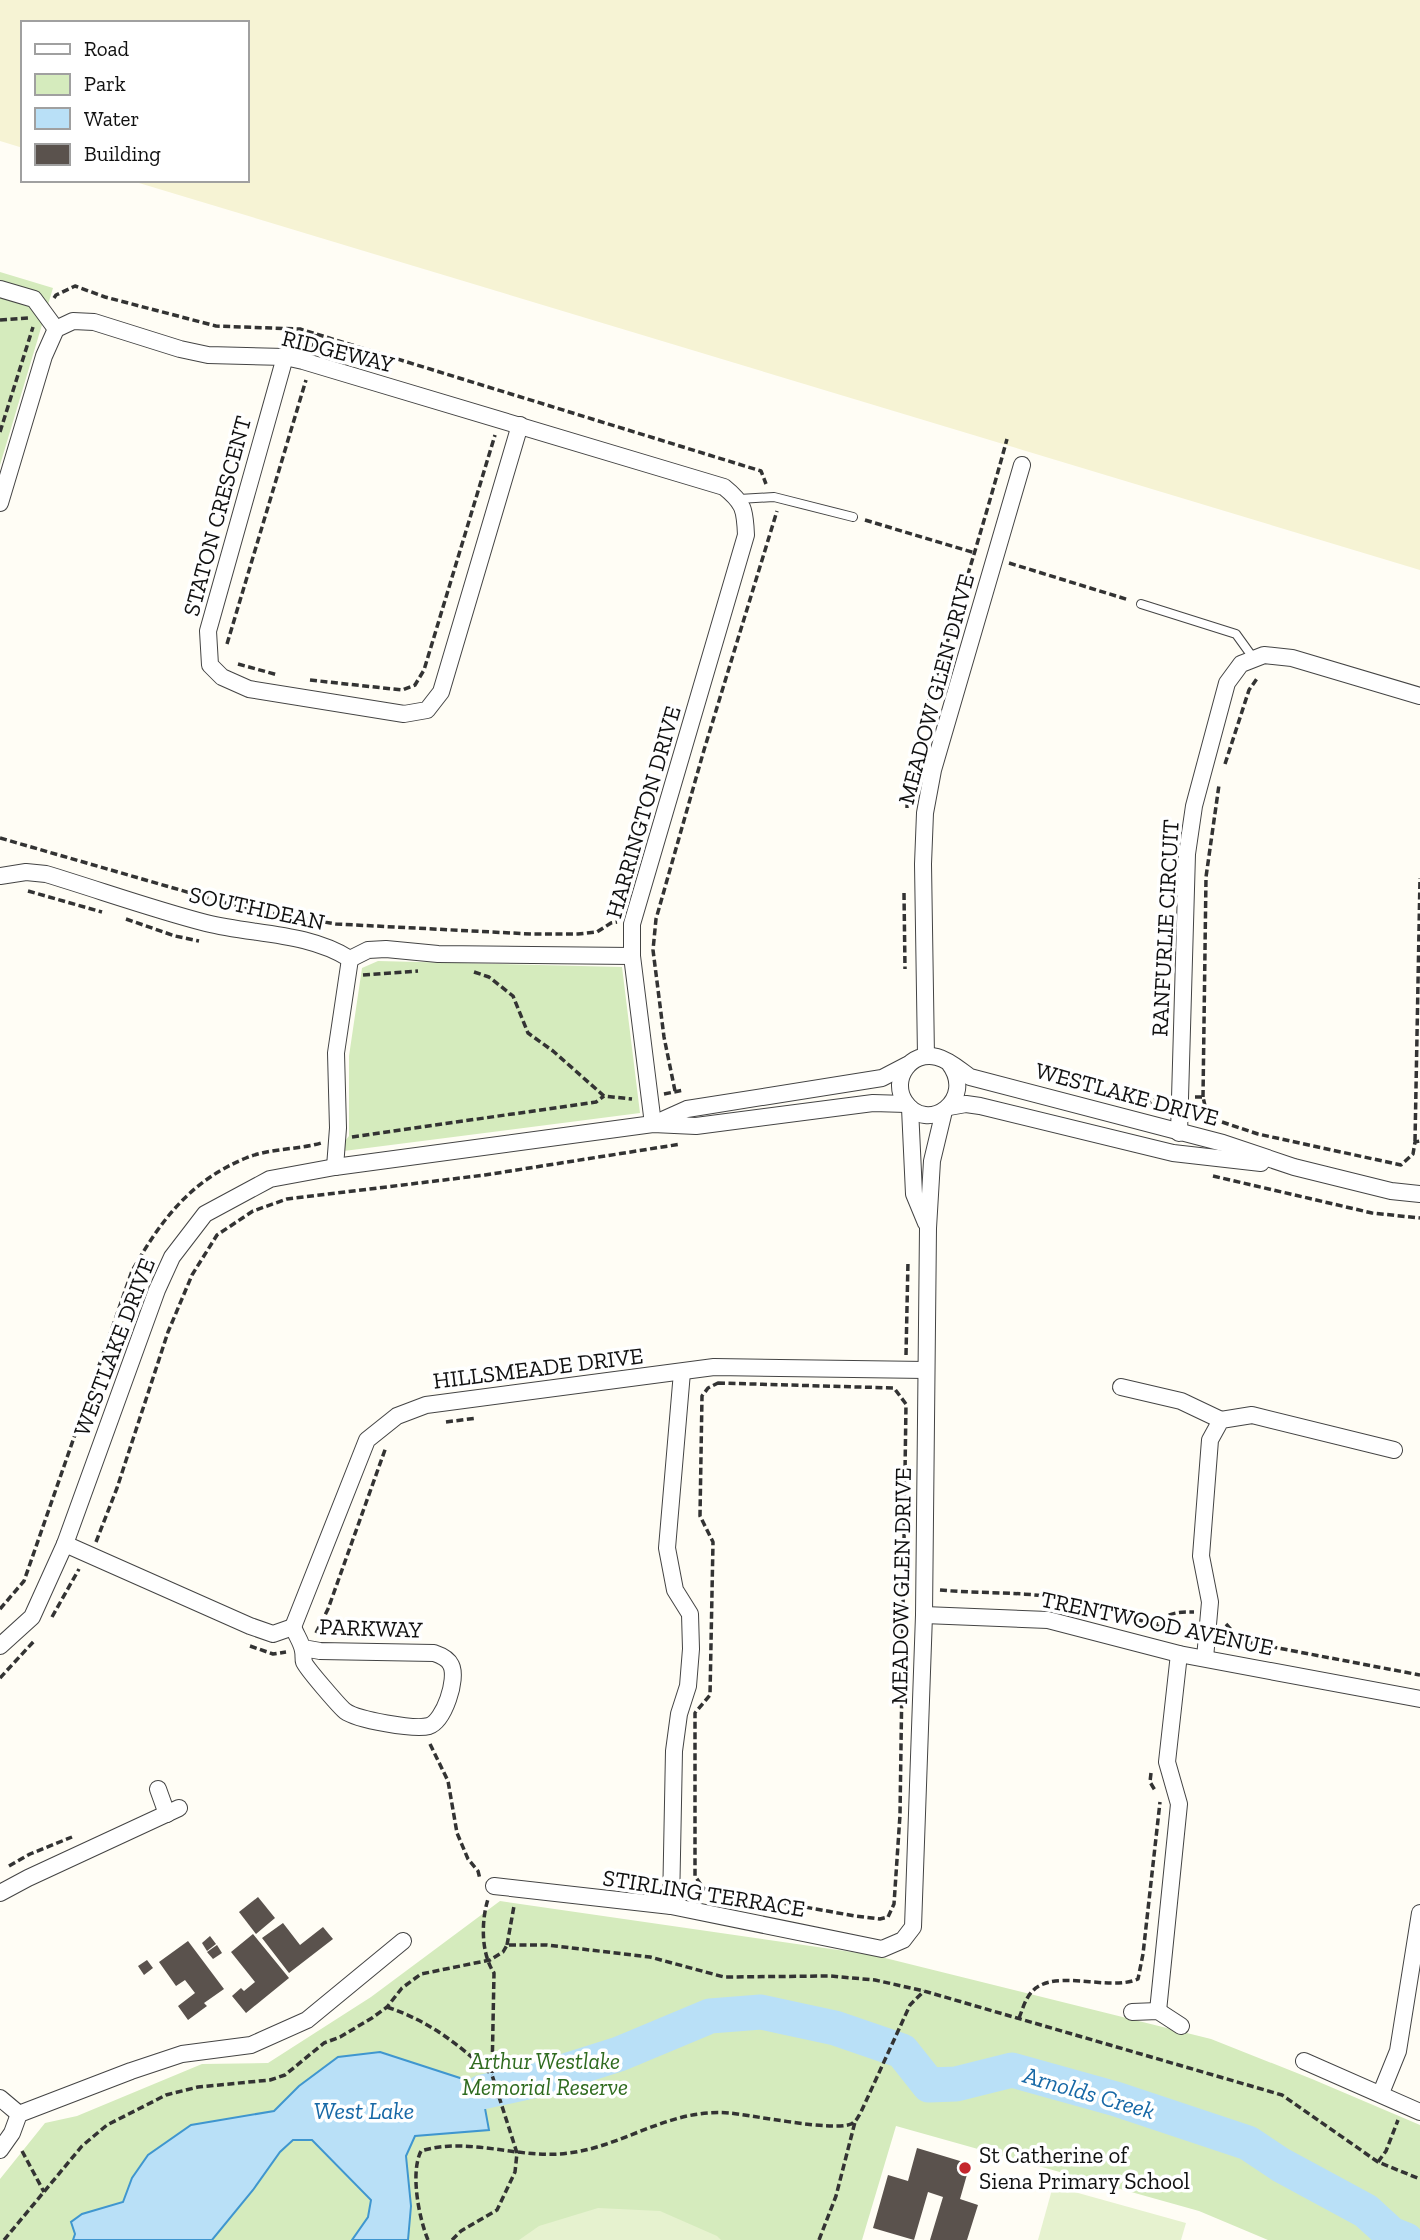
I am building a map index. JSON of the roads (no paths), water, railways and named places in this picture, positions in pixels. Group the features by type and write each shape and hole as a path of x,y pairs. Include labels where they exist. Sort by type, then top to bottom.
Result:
{"street":[{"path":"0,289 34,299 51,323 44,356 0,503"},
{"name":"RIDGEWAY","path":"51,323 94,322 208,355 285,358 309,363 724,487 739,499"},
{"name":"STATON CRESCENT","path":"285,358 208,631 210,665 222,677 249,689 404,714 427,710 440,692 520,425"},
{"name":"MEADOW GLEN DRIVE","path":"926,1056 923,864 925,813 933,771 1022,465"},
{"name":"HARRINGTON DRIVE","path":"653,1124 632,956 633,919 746,535 746,517 739,499"},
{"path":"1254,659 1264,655 1292,658 1420,696"},
{"name":"RANFURLIE CIRCUIT","path":"1179,1133 1187,854 1194,806 1227,683 1241,664 1254,659"},
{"name":"SOUTHDEAN","path":"0,878 26,872 46,874 206,923 321,944 350,959"},
{"path":"335,1167 338,1137 336,1052 350,959 368,950 386,949 438,954 632,956"},
{"path":"926,1056 938,1057 949,1063 958,1080 955,1100 946,1109 926,1114 908,1106 900,1088 900,1080 907,1065 926,1056"},
{"name":"WESTLAKE DRIVE","path":"949,1063 970,1077 1223,1143 1294,1167 1391,1191 1420,1194"},
{"name":"WESTLAKE DRIVE","path":"653,1124 687,1109 882,1078 907,1065"},
{"name":"WESTLAKE DRIVE","path":"0,1646 32,1617 65,1544 147,1316 172,1256 205,1214 270,1179 335,1167 653,1124 696,1126 873,1103 908,1106"},
{"name":"WESTLAKE DRIVE","path":"946,1109 966,1104 980,1106 1173,1153 1294,1167"},
{"name":"MEADOW GLEN DRIVE","path":"908,1106 914,1194 928,1228"},
{"name":"MEADOW GLEN DRIVE","path":"903,1940 913,1927 915,1899 925,1615 928,1228 932,1161 946,1109"},
{"name":"HILLSMEADE DRIVE","path":"293,1627 367,1440 397,1416 426,1405 682,1380 714,1367 926,1370"},
{"path":"671,1906 674,1751 679,1714 688,1686 691,1649 690,1614 675,1590 667,1548 682,1380"},
{"path":"1121,1387 1181,1401 1221,1420 1252,1415 1394,1450"},
{"path":"1205,1658 1210,1602 1200,1556 1210,1440 1221,1420"},
{"name":"PARKWAY","path":"65,1544 250,1626 273,1634 293,1627"},
{"name":"TRENTWOOD AVENUE","path":"925,1615 1048,1620 1179,1654 1420,1699"},
{"path":"293,1627 302,1646"},
{"name":"PARKWAY","path":"302,1646 434,1653 444,1657 451,1665 453,1678 446,1706 439,1720 430,1726 419,1727 357,1717 345,1710 304,1663 302,1646"},
{"path":"1158,2011 1179,1804 1167,1762 1179,1654"},
{"path":"0,1893 173,1811 158,1789"},
{"name":"STIRLING TERRACE","path":"486,1887 671,1906 882,1949 903,1940"},
{"path":"1381,2093 1398,2051 1420,1913"},
{"path":"0,2150 12,2133 19,2114 182,2054 251,2045 289,2030 307,2020 403,1941"},
{"path":"1132,2012 1158,2011 1181,2026"},
{"path":"1304,2061 1420,2112"},
{"path":"0,2098 19,2114"}],"lane":[{"path":"739,499 774,498 853,517"},
{"path":"1141,604 1236,634 1254,659"}],"water":[{"name":"West Lake","path":"380,2052 460,2078 482,2092 489,2130 415,2136 406,2156 411,2206 408,2240 352,2240 368,2217 371,2200 312,2140 293,2140 280,2152 212,2240 73,2240 75,2234 71,2222 82,2214 123,2202 132,2178 148,2155 191,2125 274,2111 299,2086 338,2057"}],"waterway":[{"name":"Arnolds Creek","path":"482,2092 537,2080 619,2054 710,2016 761,2012 835,2028 902,2051 929,2085 956,2084 1012,2070 1116,2099 1248,2143 1281,2165 1366,2211 1391,2234 1406,2240"}],"place":[{"name":"St Catherine of Siena Primary School","path":"965,2168"}],"park label":[{"name":"Arthur Westlake Memorial Reserve","path":"545,2074"}]}
